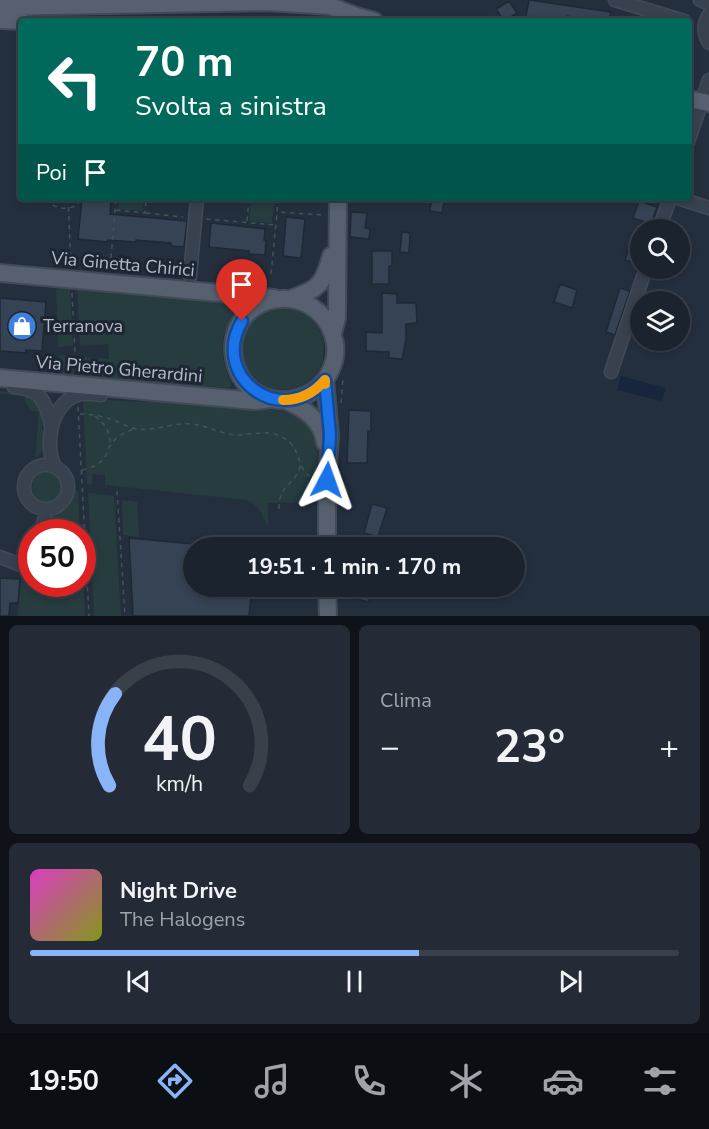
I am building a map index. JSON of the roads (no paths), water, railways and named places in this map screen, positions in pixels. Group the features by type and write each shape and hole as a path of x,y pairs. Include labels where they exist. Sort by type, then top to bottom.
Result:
{"main road":[{"path":"0,8 268,2 330,9 348,18"},
{"path":"0,20 18,21"},
{"path":"0,30 18,30"},
{"path":"333,335 337,318 338,201"},
{"path":"328,464 324,438 318,423 305,411 255,391 243,379 235,363 233,349 237,332 247,314 261,304 312,290 321,283 327,273 337,235"},
{"name":"Via Ginetta Chirici","path":"0,273 284,299"},
{"path":"278,400 296,399 317,389 330,372 335,344 325,319 317,310 304,303 284,299"},
{"name":"Via Pietro Gherardini","path":"0,378 77,390 151,392 255,401 278,400"},
{"path":"325,380 330,427 327,537"},
{"path":"327,597 328,616"}],"street":[{"path":"615,0 674,18"},
{"path":"700,0 709,4"},
{"path":"707,39 704,26 709,15"},
{"path":"692,26 707,39"},
{"path":"692,128 709,80"},
{"path":"197,201 190,276 195,282 206,286 214,293"},
{"path":"663,219 669,201"},
{"path":"687,201 709,208"},
{"path":"154,286 183,281 190,276"},
{"path":"611,372 642,279"},
{"path":"0,385 27,389 38,395 46,406 52,427"},
{"path":"49,466 52,427 60,408 77,390"},
{"path":"49,466 64,475 68,483 67,492 61,503 46,509 33,504 27,498 24,489 25,480 34,469 49,466"},
{"path":"44,519 46,509"},
{"path":"0,556 18,564"}],"water":[{"path":"621,376 666,388 662,401 617,390"}],"place":[{"name":"Terranova","path":"22,326"}]}
